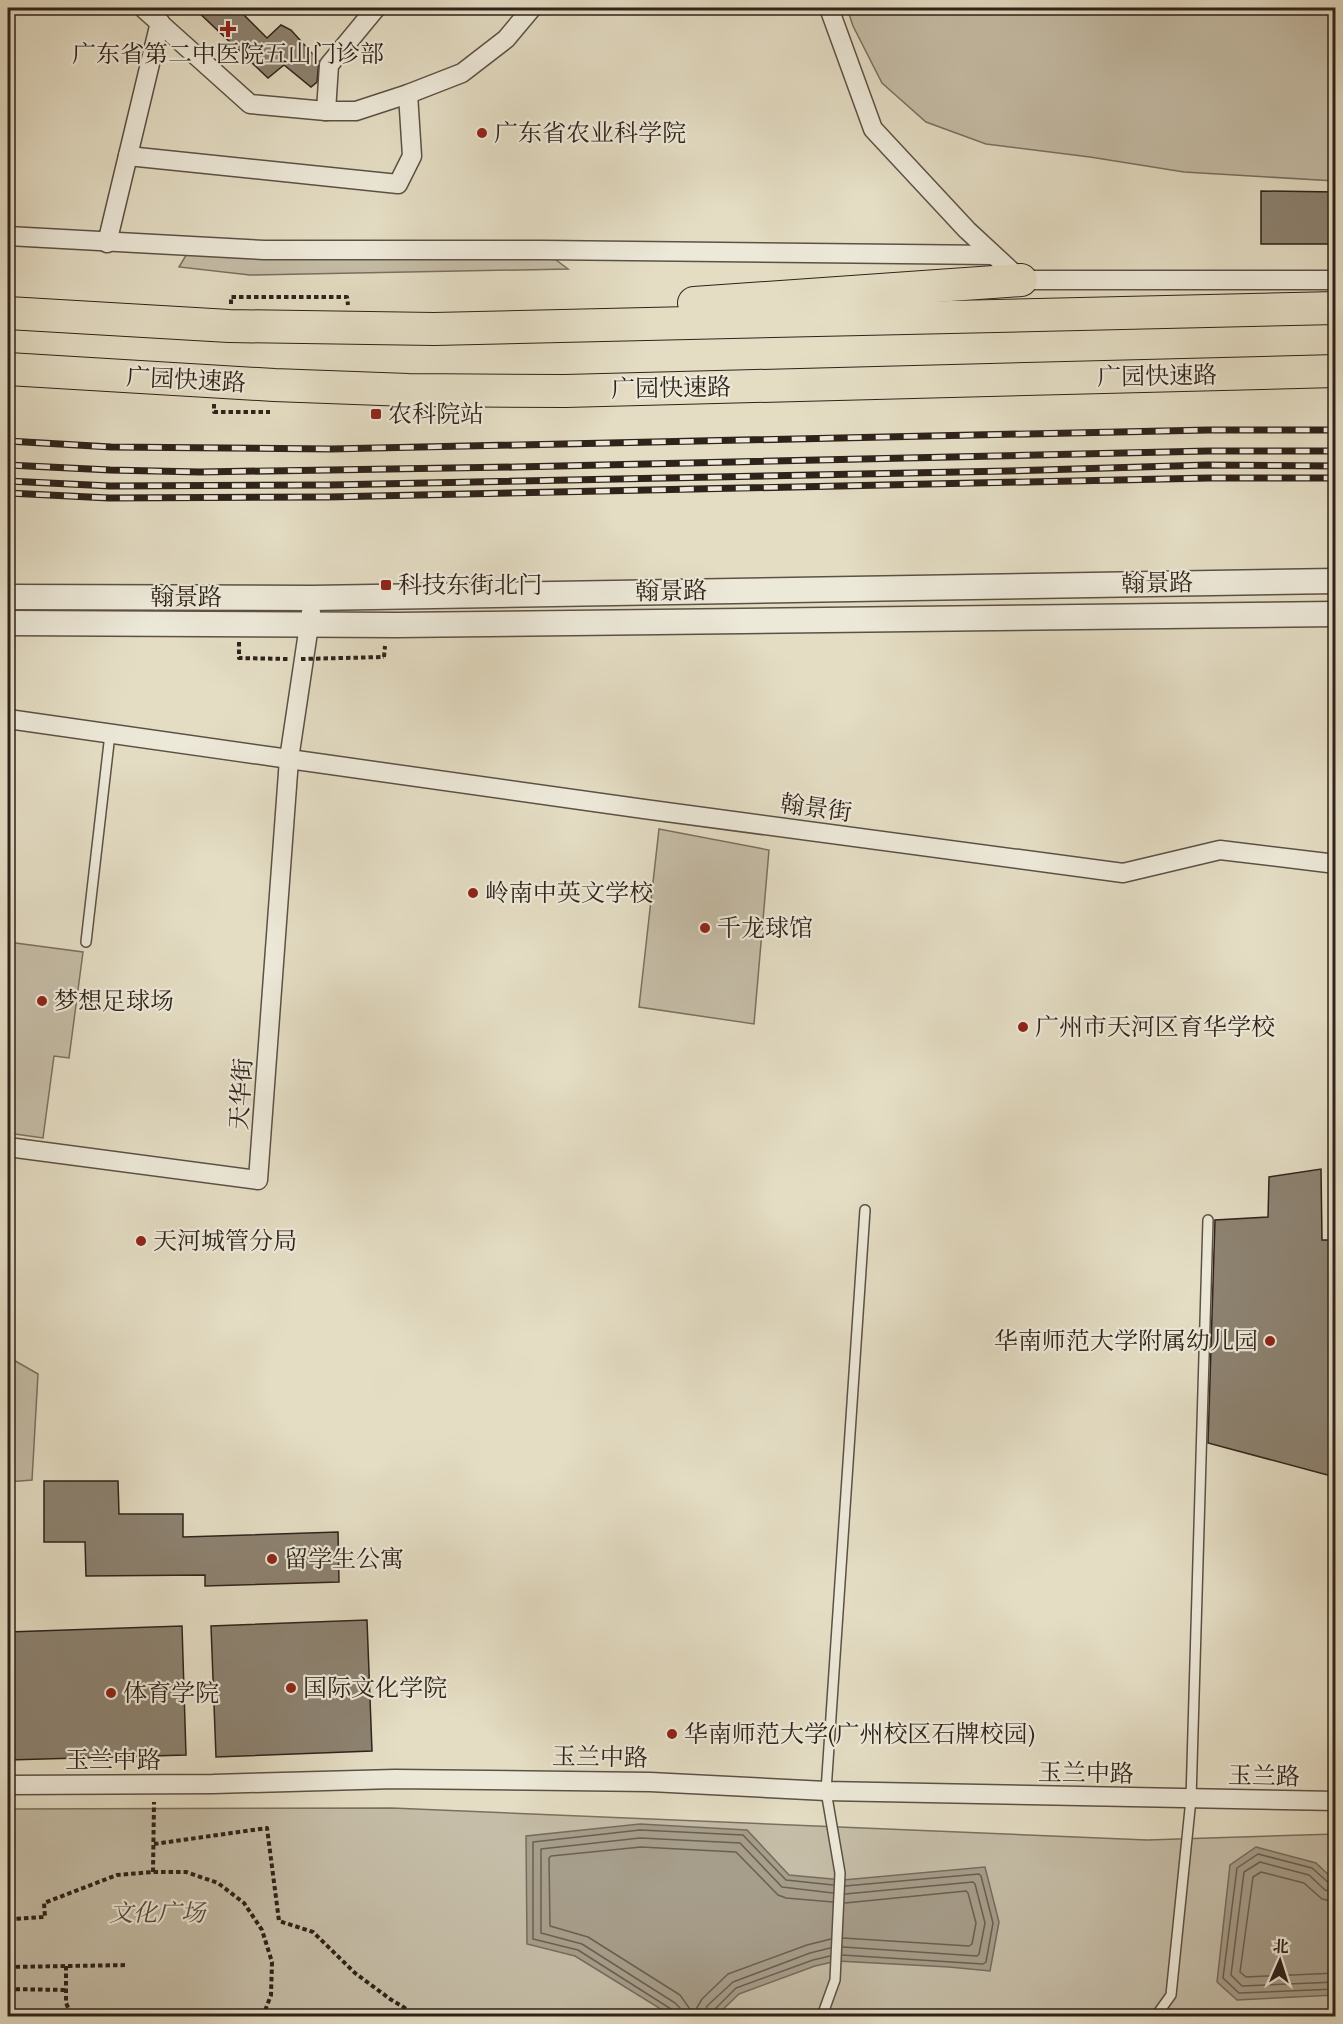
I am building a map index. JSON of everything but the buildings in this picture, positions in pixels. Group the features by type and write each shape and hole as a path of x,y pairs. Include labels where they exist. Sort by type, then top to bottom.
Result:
{"highway":[{"path":"434,329 554,313 1021,280"},
{"path":"8,313 229,326 434,329 1335,308"},
{"name":"广园快速路","path":"8,369 274,385 408,390 554,391 1335,371"}],"street":[{"path":"143,8 250,104 326,111 356,111 462,73 506,39 532,8"},
{"path":"326,111 329,65 376,8"},
{"path":"829,8 873,129 967,230 1021,280 1335,280"},
{"path":"107,243 160,22"},
{"path":"128,156 398,184 412,156 408,94"},
{"path":"8,236 264,250 543,250 993,255"},
{"name":"翰景路","path":"8,597 312,598 1335,581"},
{"name":"天华街","path":"8,1148 258,1180 290,759 312,598"},
{"name":"翰景路","path":"8,623 386,625 1335,614"},
{"path":"8,719 290,759"},
{"name":"翰景街","path":"290,759 1123,873 1220,850 1335,864"},
{"name":"玉兰中路","path":"8,1785 213,1784 395,1779 627,1781 826,1791 1191,1799"},
{"name":"玉兰路","path":"1191,1799 1335,1801"}],"lane":[{"path":"86,942 110,734"},
{"path":"822,2016 835,1980 840,1873 826,1791 865,1210"},
{"path":"1156,2016 1171,1995 1191,1799 1208,1221"}],"path":[{"path":"231,297 347,297"},
{"path":"214,412 280,411"},
{"path":"239,658 384,657"},
{"path":"153,1872 154,1783"},
{"path":"154,1844 267,1828 279,1921 313,1932 355,1972 390,1999 418,2016"},
{"path":"8,1932 12,1932 11,1919 45,1917 44,1903 117,1875 186,1872 218,1883 244,1903 262,1930 272,1962 271,1995 263,2016"},
{"path":"66,1965 66,2003 72,2016"},
{"path":"8,1967 128,1965"},
{"path":"8,1989 66,1990"}],"green space":[{"path":"847,8 1335,8 1335,181 1184,172 986,144 926,122 882,83 853,26"},
{"path":"191,247 543,250 568,269 250,275 179,267"},
{"name":"千龙球馆","path":"659,829 769,850 754,1024 639,1007"},
{"name":"梦想足球场","path":"8,942 83,952 69,1058 54,1056 43,1138 8,1133"},
{"path":"8,1359 38,1374 32,1480 8,1482"},
{"name":"文化广场","path":"392,1808 1147,1840 1335,1834 1335,2010 1146,2014 1142,2016 8,2016 8,1809"}],"water":[{"path":"640,1824 747,1830 789,1875 843,1880 985,1867 999,1922 990,1971 837,1961 815,1966 739,1994 716,2016 672,2016 575,1956 527,1944 526,1836"},
{"path":"1256,1847 1316,1863 1335,1881 1335,1995 1237,2000 1217,1982 1230,1865"}],"railway":[{"path":"8,441 111,447 331,449 1208,430 1336,430"},
{"path":"8,465 200,472 1208,451 1336,451"},
{"path":"8,481 110,486 329,485 1207,465 1336,466"},
{"path":"8,493 109,498 328,497 1209,478 1336,478"}],"place":[{"name":"广东省第二中医院五山门诊部","path":"228,29"},
{"name":"广东省农业科学院","path":"482,133"},
{"name":"农科院站","path":"376,414"},
{"name":"科技东街北门","path":"386,585"},
{"name":"岭南中英文学校","path":"473,893"},
{"name":"千龙球馆","path":"705,928"},
{"name":"梦想足球场","path":"42,1001"},
{"name":"广州市天河区育华学校","path":"1023,1027"},
{"name":"天河城管分局","path":"141,1241"},
{"name":"华南师范大学附属幼儿园","path":"1270,1341"},
{"name":"留学生公寓","path":"272,1559"},
{"name":"国际文化学院","path":"291,1688"},
{"name":"体育学院","path":"111,1693"},
{"name":"华南师范大学(广州校区石牌校园)","path":"672,1734"}]}
